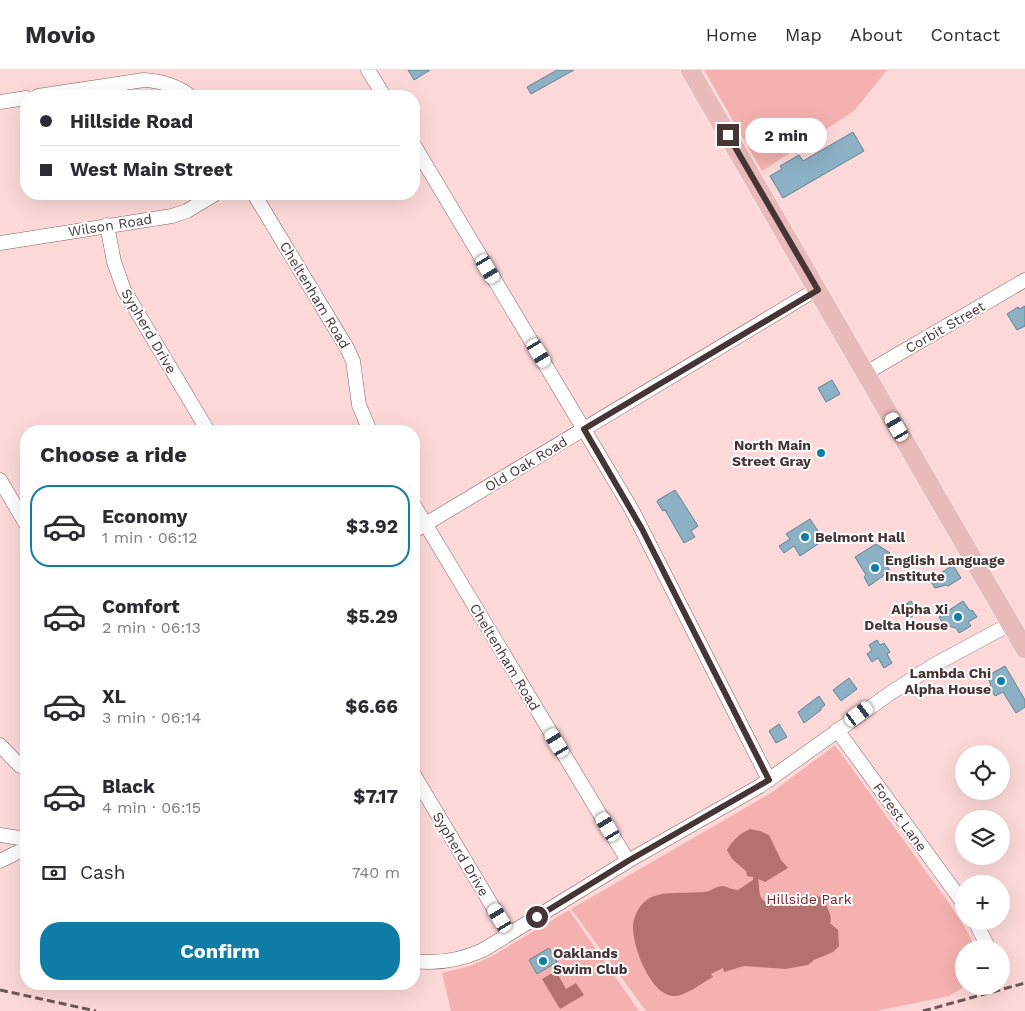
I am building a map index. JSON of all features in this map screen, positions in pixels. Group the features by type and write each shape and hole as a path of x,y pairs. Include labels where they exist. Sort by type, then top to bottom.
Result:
{"main road":[{"path":"690,70 866,373 1018,619 1025,649"}],"street":[{"path":"368,70 380,90"},
{"path":"78,90 144,80 170,84 180,90"},
{"path":"0,102 20,99"},
{"path":"420,155 636,516 769,780"},
{"name":"Wilson Road","path":"0,243 172,216 187,211 204,200"},
{"name":"Cheltenham Road","path":"258,200 347,348 353,361 359,405 367,425"},
{"name":"Sypherd Drive","path":"107,225 114,262 124,290 204,425"},
{"name":"Corbit Street","path":"866,373 1025,280"},
{"name":"Old Oak Road","path":"420,527 818,290"},
{"path":"0,480 20,514"},
{"name":"Cheltenham Road","path":"420,527 628,861"},
{"path":"420,961 431,962 462,958 482,950 628,861 769,780 907,682 1018,619"},
{"name":"Forest Lane","path":"837,730 955,892"},
{"path":"0,745 20,762"},
{"name":"Sypherd Drive","path":"420,785 509,934"},
{"path":"0,834 20,839"},
{"path":"0,861 20,852"}],"green space":[{"path":"704,70 887,70 854,111 762,171"},
{"name":"Hillside Park","path":"835,745 951,906 955,912 955,930 966,930 972,940 955,940 955,992 949,996 877,1011 646,1011 571,909 771,793"},
{"name":"Oaklands Swim Club","path":"569,910 639,1011 451,1011 442,973 470,966 494,955"}],"shaded area":[{"path":"750,829 769,835 781,860 788,868 765,882 758,879 764,901 774,904 808,895 816,895 823,900 830,915 830,923 838,930 839,946 833,952 814,960 808,965 786,969 744,966 724,972 723,968 711,974 713,977 684,994 675,996 666,994 650,979 639,956 633,934 633,925 638,910 648,899 662,894 709,891 721,886 738,890 753,880 753,877 747,876 746,871 732,859 727,850 731,843"},
{"path":"556,971 566,989 576,983 584,995 560,1009 542,979"}],"building":[{"path":"408,70 430,70 414,80"},
{"path":"557,70 574,70 531,94 527,87"},
{"path":"853,132 864,151 783,198 770,176 782,169 780,166 799,155 803,161"},
{"path":"1025,306 1025,326 1017,330 1007,314 1018,307 1019,309"},
{"path":"832,380 840,394 826,402 818,388"},
{"path":"675,490 698,526 691,531 695,537 684,543 665,510 663,511 657,502"},
{"name":"Belmont Hall","path":"810,519 824,540 800,556 794,546 784,553 779,546 790,539 786,534"},
{"name":"English Language Institute","path":"876,544 890,553 885,557 888,561 885,563 890,571 869,586 864,577 866,575 855,557"},
{"path":"953,565 961,578 948,586 935,588 930,580"},
{"path":"911,601 918,612 910,618 903,606"},
{"name":"Alpha Xi Delta House","path":"963,601 977,617 968,622 971,626 959,633 956,628 944,625 939,617"},
{"path":"877,640 880,645 884,643 890,652 887,654 892,663 884,668 878,658 872,662 867,654 872,650 869,645"},
{"path":"1005,666 1025,700 1025,707 1016,713 1003,692 995,696 989,686 991,685 987,676"},
{"path":"849,678 857,689 841,701 833,690"},
{"path":"819,696 825,705 804,723 798,712"},
{"path":"779,724 787,737 776,743 769,731"},
{"path":"549,948 557,962 537,974 529,960"}],"railway":[{"path":"923,1011 1025,983"},
{"path":"0,990 96,1011"}],"place":[{"name":"North Main Street Gray","path":"821,453"},
{"name":"Belmont Hall","path":"805,537"},
{"name":"English Language Institute","path":"875,568"},
{"name":"Alpha Xi Delta House","path":"958,617"},
{"name":"Lambda Chi Alpha House","path":"1001,681"},
{"name":"Oaklands Swim Club","path":"543,961"}],"route":[{"path":"537,917 628,861 769,780 632,510 584,429 818,290 728,135"}]}
